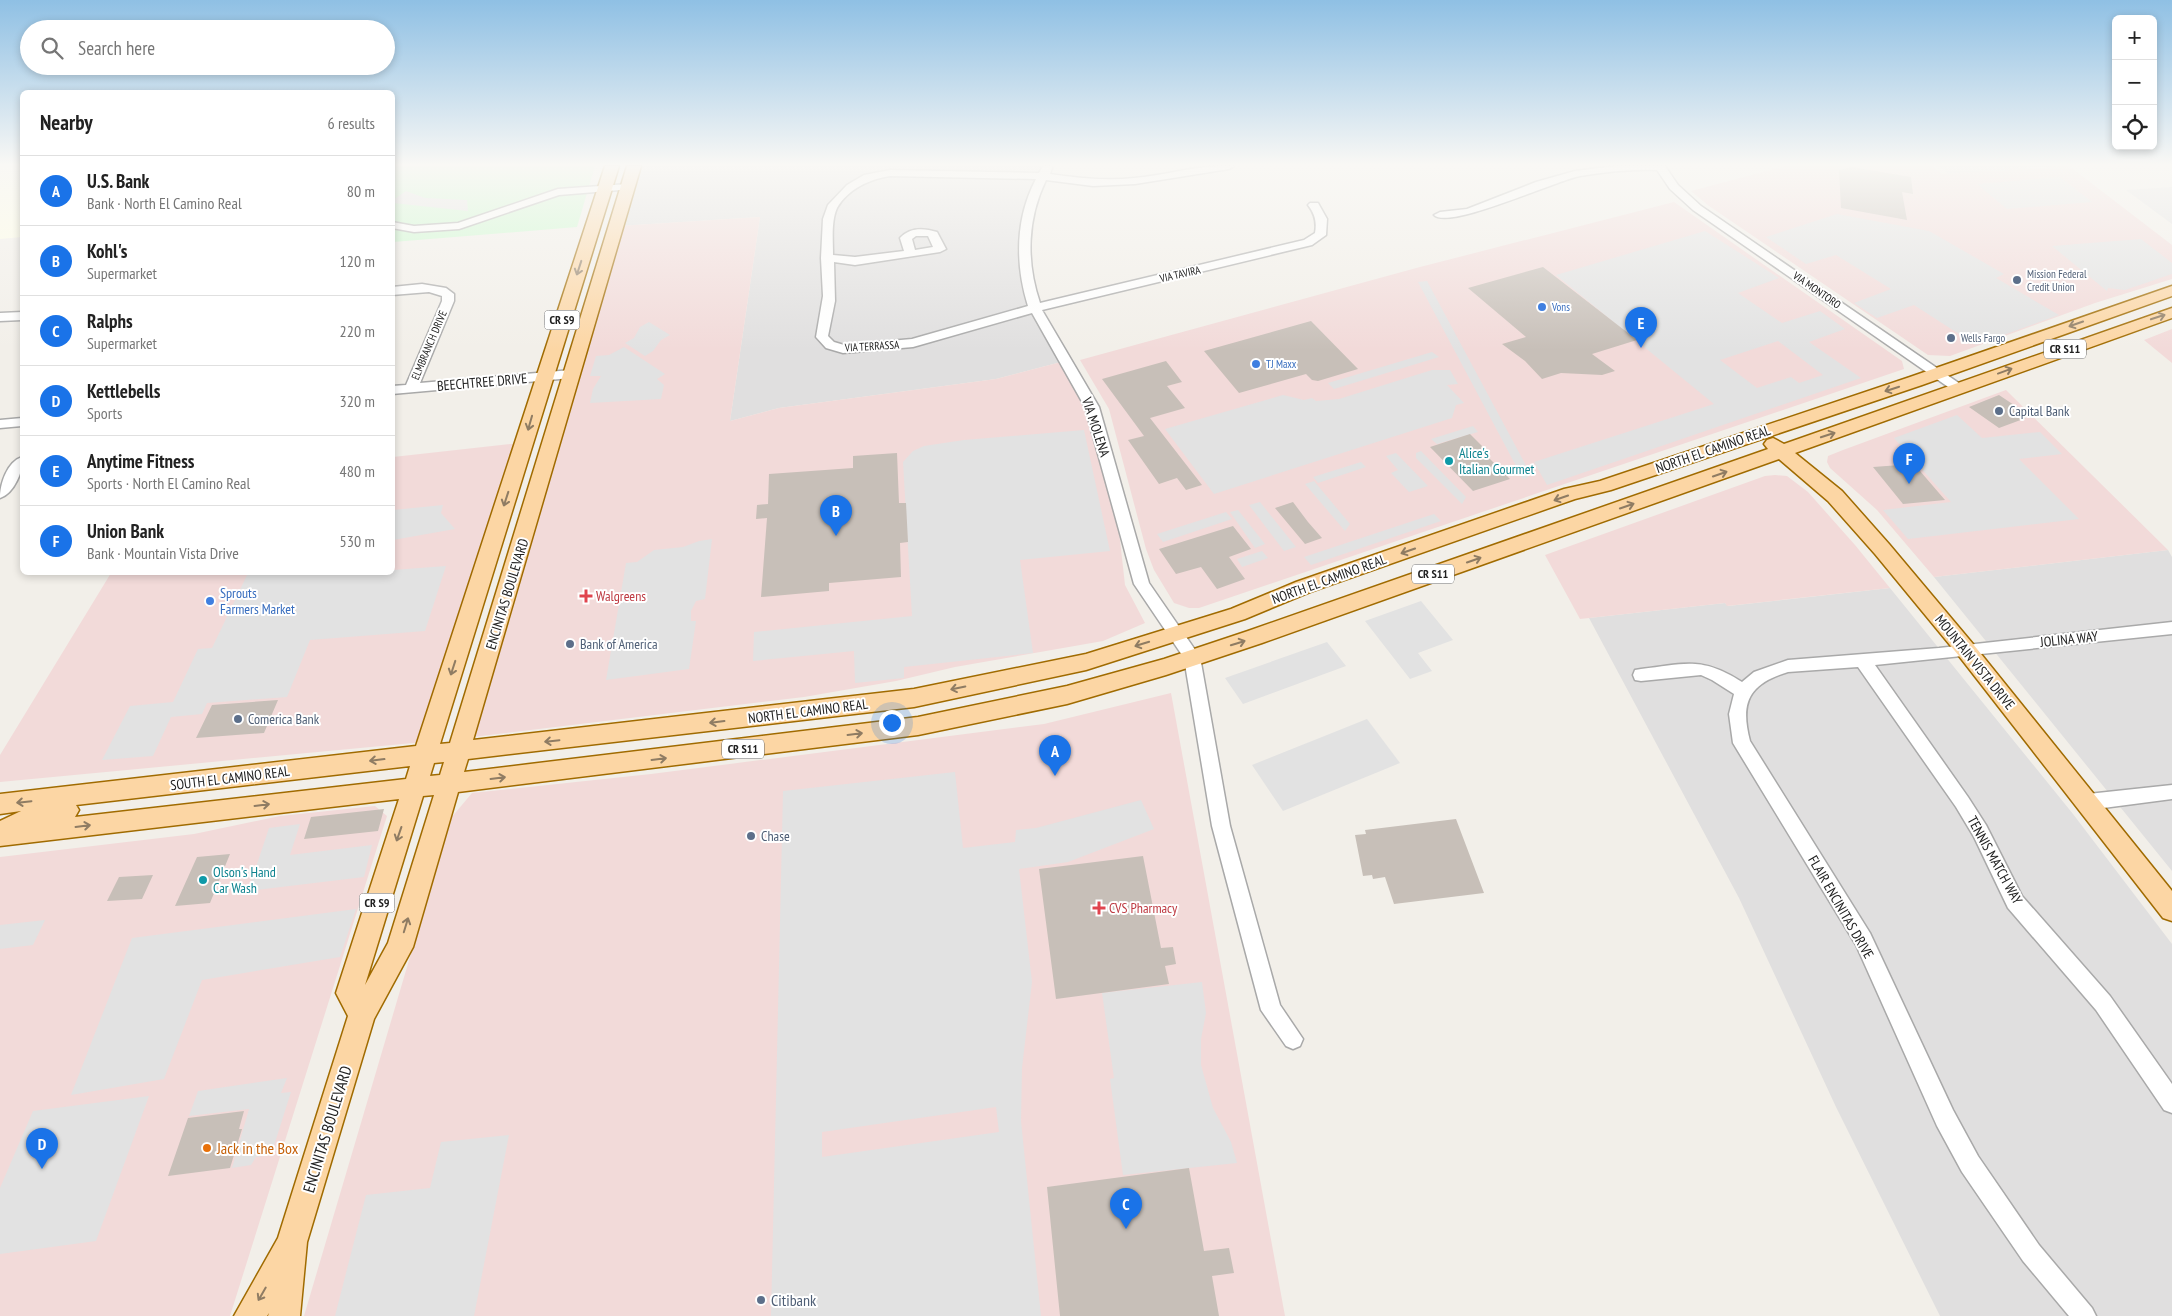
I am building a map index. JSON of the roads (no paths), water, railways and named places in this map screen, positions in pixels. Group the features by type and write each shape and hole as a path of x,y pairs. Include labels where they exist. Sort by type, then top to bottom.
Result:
{"main road":[{"name":"ENCINITAS BOULEVARD","path":"362,1015 349,993 592,227"},
{"name":"ENCINITAS BOULEVARD","path":"284,1316 292,1242 362,1015 400,947 615,227"},
{"name":"NORTH EL CAMINO REAL","path":"459,751 914,698 1086,662 1238,614 1303,587 1572,494 1604,486 1938,373 2172,291"},
{"path":"2092,340 2095,328 2134,312 2133,304"},
{"name":"NORTH EL CAMINO REAL","path":"449,784 918,726 1068,695 1255,638 2172,312"},
{"name":"MOUNTAIN VISTA DRIVE","path":"1760,432 1834,496 1882,549 1966,650 2172,910"},
{"path":"521,453 535,456 522,500 528,522"},
{"path":"1376,594 1389,578 1466,548 1471,539 1471,530"},
{"path":"965,716 983,693 1085,669 1108,655"},
{"path":"816,740 826,722 902,709 914,698"},
{"name":"SOUTH EL CAMINO REAL","path":"0,804 459,751"},
{"name":"CR S11","path":"414,788 449,784"},
{"path":"0,835 19,821 43,814 120,803 152,787"},
{"path":"0,835 414,788"},
{"name":"ENCINITAS BOULEVARD","path":"250,1316 292,1242"}],"street":[{"path":"405,227 414,229 437,227"},
{"name":"VIA TERRASSA","path":"829,227 827,258 829,298 821,328 822,337 830,345 843,349 913,343 1035,308"},
{"name":"VIA MOLENA","path":"1025,227 1023,261 1029,294 1035,308 1092,407 1142,584 1192,657"},
{"name":"VIA TAVIRA","path":"1035,308 1308,244 1320,235 1322,227"},
{"name":"VIA MONTORO","path":"1725,227 1959,388"},
{"path":"827,258 855,261 910,254"},
{"name":"ELMBRANCH DRIVE","path":"395,290 431,288 442,290 448,294 448,301 411,388"},
{"path":"0,317 20,316"},
{"name":"BEECHTREE DRIVE","path":"395,390 571,374"},
{"path":"0,424 20,422"},
{"path":"0,493 20,465"},
{"name":"JOLINA WAY","path":"1966,650 2172,628"},
{"name":"FLAIR ENCINITAS DRIVE","path":"1966,650 1769,670 1753,678 1737,703 1736,722 1742,743 1863,939 1945,1118 1970,1164 2031,1253 2084,1316"},
{"path":"1192,657 1224,834 1271,1010 1293,1039"},
{"name":"TENNIS MATCH WAY","path":"1862,660 1962,802 1980,831 2015,902 2103,1004 2172,1102"},
{"path":"1641,675 1701,669 1718,675 1744,692"},
{"path":"2088,802 2172,792"}],"place":[{"name":"Mission Federal Credit Union","path":"2017,280"},
{"name":"Vons","path":"1542,307"},
{"name":"Wells Fargo","path":"1951,338"},
{"name":"Anytime Fitness","path":"1641,348"},
{"name":"TJ Maxx","path":"1256,364"},
{"name":"Capital Bank","path":"1999,411"},
{"name":"Alice's Italian Gourmet","path":"1449,461"},
{"name":"Union Bank","path":"1909,484"},
{"name":"Kohl's","path":"836,536"},
{"name":"Walgreens","path":"586,596"},
{"name":"Sprouts Farmers Market","path":"210,601"},
{"name":"Bank of America","path":"570,644"},
{"name":"Comerica Bank","path":"238,719"},
{"name":"U.S. Bank","path":"1055,776"},
{"name":"Chase","path":"751,836"},
{"name":"Olson's Hand Car Wash","path":"203,880"},
{"name":"CVS Pharmacy","path":"1099,908"},
{"name":"Jack in the Box","path":"207,1148"},
{"name":"Kettlebells","path":"42,1169"},
{"name":"Ralphs","path":"1126,1229"},
{"name":"Citibank","path":"761,1300"}]}
